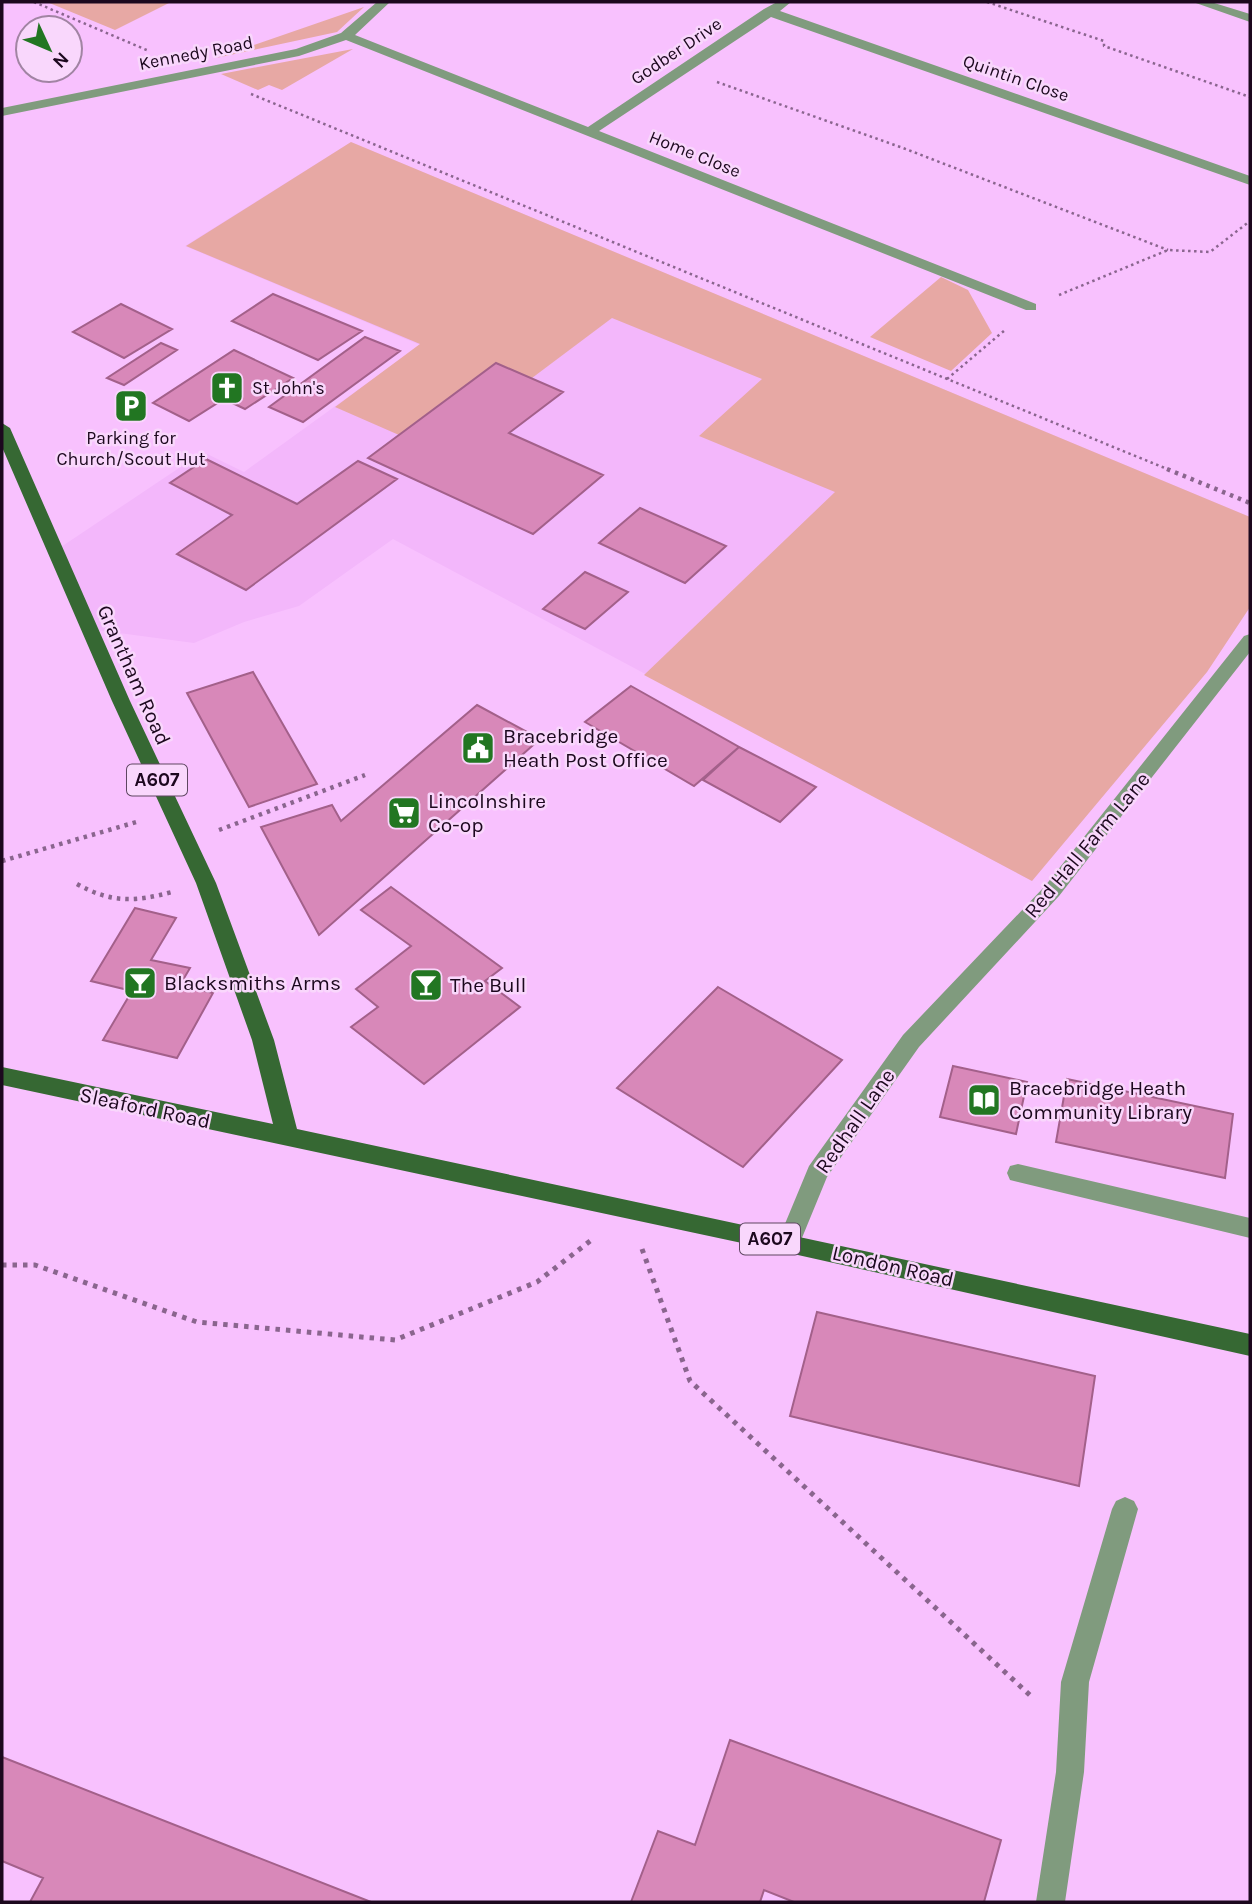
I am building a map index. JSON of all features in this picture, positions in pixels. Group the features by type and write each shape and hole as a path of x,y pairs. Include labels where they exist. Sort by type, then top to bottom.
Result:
{"main road":[{"name":"Grantham Road","path":"2,428 171,811 206,883 263,1040 288,1139"},
{"name":"Sleaford Road","path":"2,1076 288,1139"},
{"name":"London Road","path":"288,1139 789,1243 1250,1345"}],"street":[{"name":"Kennedy Road","path":"2,112 299,52 346,36 384,2"},
{"name":"Godber Drive","path":"589,132 786,2"},
{"path":"1199,2 1250,19"},
{"name":"Quintin Close","path":"769,12 1250,181"},
{"name":"Home Close","path":"346,36 1031,307"},
{"name":"Red Hall Farm Lane","path":"911,1041 1052,891 1250,640"},
{"name":"Redhall Lane","path":"789,1243 817,1173 911,1041"},
{"path":"1018,1173 1250,1228"},
{"path":"1050,1902 1072,1734 1075,1682 1125,1509"}],"path":[{"path":"34,2 1250,503"},
{"path":"987,2 1104,41 1104,46 1250,97"},
{"path":"684,69 1168,250 1210,252 1250,220"},
{"path":"947,379 1031,307 1168,250"},
{"path":"185,842 365,775"},
{"path":"2,861 171,811"},
{"path":"77,884 93,894 129,904 206,883"},
{"path":"2,1265 35,1265 197,1322 395,1340 537,1282 628,1210 690,1381 1072,1734"}],"shaded area":[{"path":"47,2 171,2 115,30 84,17 84,14 76,14"},
{"path":"364,7 337,32 216,58"},
{"path":"353,49 282,90 269,85 258,90 221,74"},
{"path":"351,142 1250,517 1250,607 1207,672 1032,881 393,539 299,606 244,622 194,643 89,629 55,551 203,452 244,472 420,345 185,246"},
{"path":"351,142 1250,517 1250,607 1207,672 1032,881 644,675 835,492 699,436 762,379 612,318 532,378 496,363 399,435 335,407 420,344 186,246"},
{"path":"941,277 968,290 992,333 951,371 870,337"}],"building":[{"path":"273,294 362,331 318,360 232,321"},
{"path":"121,304 172,329 124,358 73,332"},
{"path":"365,337 400,351 303,422 269,407"},
{"path":"161,343 177,350 124,385 107,378"},
{"name":"St John's","path":"234,350 293,378 245,409 224,399 189,421 153,403"},
{"path":"496,363 563,392 509,433 603,475 533,534 368,458"},
{"path":"206,459 297,504 358,461 397,479 246,590 177,554 232,515 170,483"},
{"path":"640,508 726,546 685,583 599,543"},
{"path":"585,572 628,592 585,629 543,609"},
{"path":"253,672 317,784 249,807 187,693"},
{"path":"631,686 739,747 694,786 585,722"},
{"name":"Lincolnshire Co-op","path":"477,705 540,739 319,935 261,827 332,805 341,821"},
{"path":"739,747 816,787 780,822 703,780"},
{"name":"The Bull","path":"391,887 502,968 485,981 520,1007 424,1084 351,1027 378,1007 356,989 411,946 361,910"},
{"name":"Blacksmiths Arms","path":"135,908 176,918 151,960 190,968 180,985 213,993 177,1058 103,1040 132,991 91,981"},
{"path":"718,987 842,1060 743,1167 617,1088"},
{"name":"Bracebridge Heath Community Library","path":"953,1066 1027,1082 1016,1134 940,1117"},
{"path":"1067,1079 1233,1114 1225,1178 1056,1142"},
{"path":"817,1312 1095,1376 1079,1486 790,1416"},
{"path":"730,1740 1001,1840 984,1902 794,1902 764,1890 760,1902 631,1902 658,1831 695,1845"},
{"path":"2,1757 371,1902 30,1902 43,1878 2,1861"}],"place":[{"name":"St John's","path":"227,388"},
{"name":"Parking for Church/Scout Hut","path":"131,406"},
{"name":"Bracebridge Heath Post Office","path":"478,748"},
{"name":"Lincolnshire Co-op","path":"404,813"},
{"name":"Blacksmiths Arms","path":"140,983"},
{"name":"The Bull","path":"426,985"},
{"name":"Bracebridge Heath Community Library","path":"984,1100"}]}
